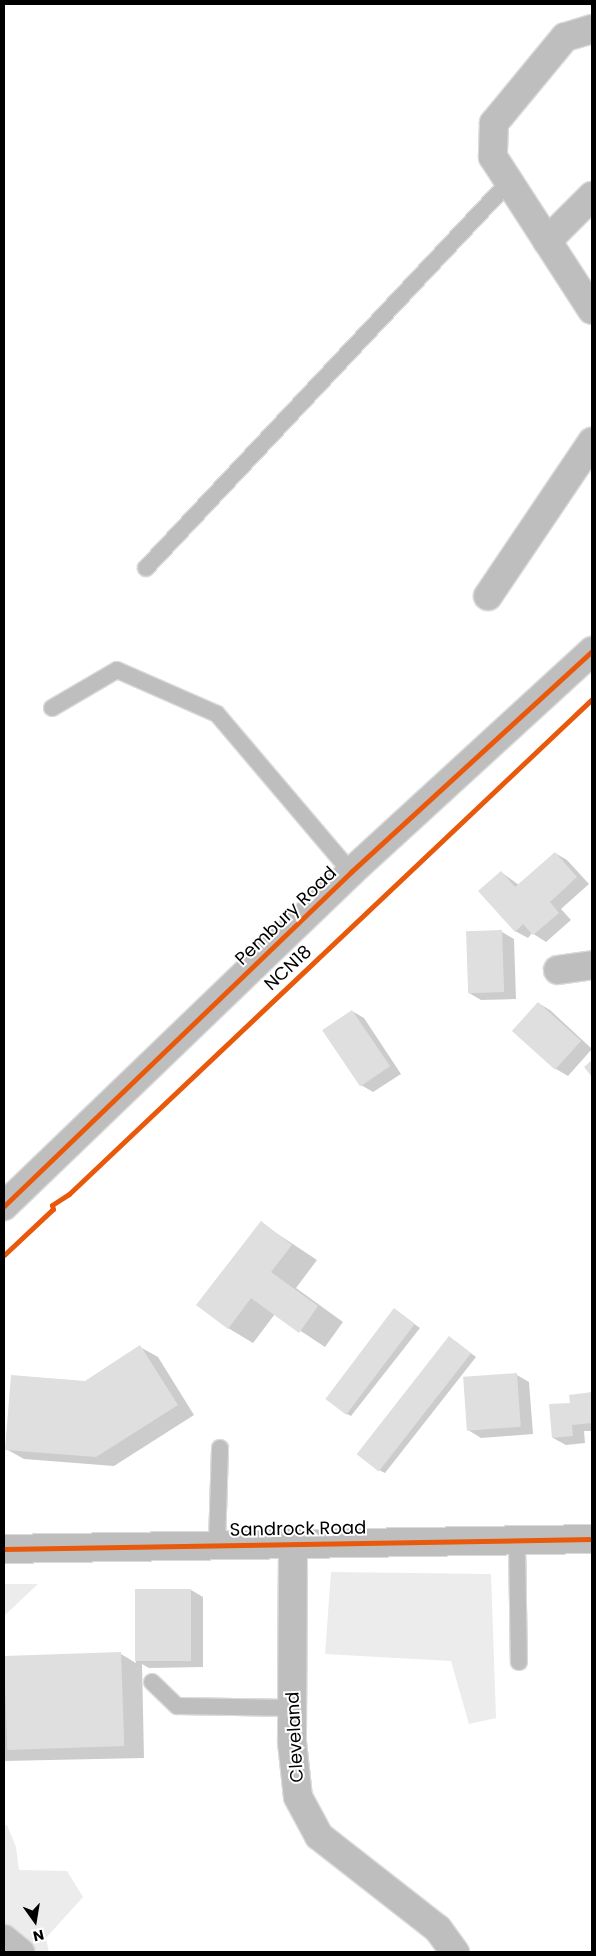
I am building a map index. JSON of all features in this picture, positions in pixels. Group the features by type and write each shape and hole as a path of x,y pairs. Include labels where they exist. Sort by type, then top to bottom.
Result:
{"street":[{"path":"592,29 565,37 494,123 493,157 508,183 592,310"},
{"path":"547,241 592,196"},
{"path":"488,596 592,442"},
{"name":"Pembury Road","path":"4,1206 351,872 592,651"},
{"path":"558,970 592,965"},
{"name":"Sandrock Road","path":"4,1549 293,1542 592,1539"},
{"name":"Cleveland","path":"293,1542 292,1742 298,1797 320,1836 438,1929 455,1952"},
{"path":"4,1939 20,1952"}],"lane":[{"path":"146,568 508,183"},
{"path":"52,708 117,670 217,714 351,872"},
{"path":"217,1544 220,1448"},
{"path":"518,1540 519,1662"},
{"path":"152,1682 177,1706 292,1708"}],"shaded area":[{"path":"331,1572 491,1574 496,1718 469,1724 451,1661 325,1654"},
{"path":"4,1584 38,1584 4,1616"},
{"path":"4,1825 7,1825 16,1847 19,1870 67,1871 83,1897 46,1938 49,1952 4,1952"}],"building":[{"path":"555,852 577,877 550,902 559,913 533,935 523,924 515,932 478,891 501,871 515,887"},
{"path":"502,930 504,992 468,993 466,931"},
{"path":"538,1002 581,1041 555,1070 512,1031"},
{"path":"352,1010 390,1066 360,1087 322,1030"},
{"path":"592,1060 592,1077 584,1067"},
{"path":"261,1221 292,1245 271,1272 318,1306 299,1333 251,1298 228,1329 196,1305"},
{"path":"394,1308 415,1324 346,1415 325,1399"},
{"path":"449,1336 471,1353 379,1471 357,1454"},
{"path":"140,1345 178,1405 96,1457 5,1450 11,1375 85,1381"},
{"path":"517,1373 521,1427 467,1431 463,1377"},
{"path":"592,1392 592,1423 572,1425 573,1436 552,1438 549,1404 570,1403 569,1395"},
{"path":"135,1589 191,1589 191,1661 135,1661"},
{"path":"121,1652 124,1746 7,1750 4,1656"}],"cycle path":[{"path":"4,1206 351,872 592,651"},
{"name":"NCN18","path":"4,1255 53,1209 52,1205 69,1194 592,699"},
{"path":"4,1549 592,1539"}]}
